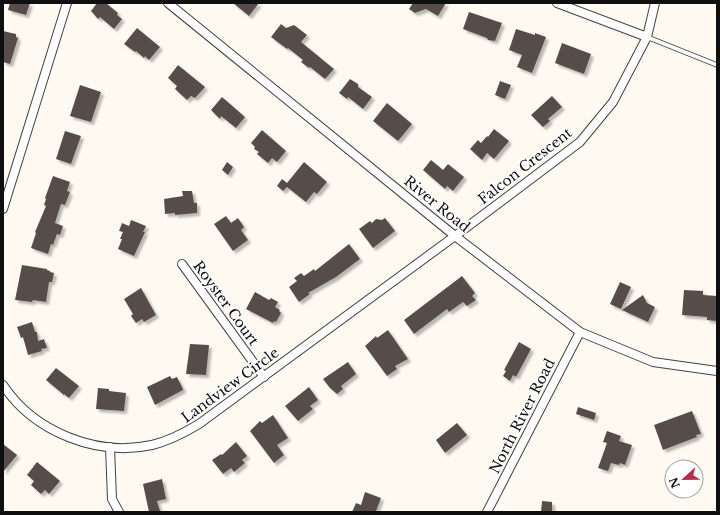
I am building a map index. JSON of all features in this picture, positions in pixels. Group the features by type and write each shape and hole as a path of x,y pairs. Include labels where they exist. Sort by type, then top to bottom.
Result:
{"street":[{"path":"3,209 67,3"},
{"name":"River Road","path":"168,3 455,236 580,332 653,362 717,371"},
{"path":"557,3 647,37"},
{"name":"Falcon Crescent","path":"455,236 580,142 613,102 647,37 655,3"},
{"name":"Landview Circle","path":"3,385 20,405 37,419 55,431 75,440 110,447 131,448 151,445 168,440 199,424 455,236"},
{"name":"Royster Court","path":"182,264 264,377"},
{"name":"North River Road","path":"487,512 580,332"},
{"path":"110,447 112,499 119,512"}],"lane":[{"path":"647,37 717,65"}],"building":[{"path":"10,3 30,3 26,15 8,10"},
{"path":"97,3 106,3 118,13 117,15 122,19 114,29 100,17 98,19 91,11"},
{"path":"233,3 259,3 249,16"},
{"path":"413,3 446,3 438,16 426,9 415,13 409,9"},
{"path":"469,12 502,23 495,41 488,40 487,38 463,29"},
{"path":"281,24 286,28 294,25 307,35 301,42 334,69 325,79 301,62 303,60 288,48 287,49 271,37"},
{"path":"137,28 160,47 149,60 145,56 144,58 124,44"},
{"path":"516,29 546,37 532,73 517,67 522,55 509,50"},
{"path":"3,31 16,34 16,37 18,38 10,64 3,62"},
{"path":"562,43 591,54 584,74 555,63"},
{"path":"178,65 205,87 195,98 191,96 187,100 175,89 177,86 168,78"},
{"path":"350,79 372,97 363,109 348,97 347,99 339,93"},
{"path":"500,81 511,85 505,99 495,95"},
{"path":"80,85 101,92 91,122 70,116"},
{"path":"552,96 562,107 548,119 550,121 543,127 531,115"},
{"path":"222,97 245,117 236,128 221,116 220,119 211,110"},
{"path":"387,103 412,124 398,141 373,121"},
{"path":"494,129 509,141 494,159 487,153 482,160 470,149 478,140 481,143"},
{"path":"262,130 286,151 277,162 272,158 268,163 257,154 259,152 254,149 255,147 251,143"},
{"path":"65,131 81,136 71,164 56,159"},
{"path":"431,160 443,170 448,164 464,177 453,191 447,186 445,189 423,170"},
{"path":"227,162 233,167 228,175 222,170"},
{"path":"304,162 327,182 317,194 314,192 306,202 287,187 283,191 277,186 282,179 287,183"},
{"path":"53,176 70,182 67,191 70,192 65,205 61,204 55,223 63,226 60,235 57,234 53,245 51,244 48,254 31,248 36,233 35,232 46,206 44,205 45,198"},
{"path":"182,191 192,191 194,203 197,203 197,213 175,215 175,213 165,214 164,199 183,196"},
{"path":"226,216 231,223 238,218 244,227 241,230 248,240 233,251 214,224"},
{"path":"385,218 395,231 373,248 359,229 370,221 372,223 376,219 382,220"},
{"path":"131,220 146,226 143,232 145,232 134,256 118,249 122,239 120,239 123,232 119,231 122,223 129,226"},
{"path":"349,244 360,259 336,277 308,293 310,294 299,302 289,287 297,281 294,278 301,273 304,276 314,269 315,271"},
{"path":"22,265 47,269 54,273 52,282 49,282 46,302 15,300"},
{"path":"462,276 475,293 472,296 476,300 467,306 463,302 449,312 447,309 414,334 404,320"},
{"path":"620,282 631,287 621,309 610,304"},
{"path":"141,288 156,315 144,322 142,319 136,323 131,316 133,314 124,299"},
{"path":"684,290 703,291 703,295 717,296 717,321 707,320 707,317 682,315"},
{"path":"255,292 269,300 271,298 278,302 275,307 280,310 279,311 281,313 276,322 274,321 273,323 246,309"},
{"path":"643,295 647,303 655,307 648,322 622,310"},
{"path":"32,322 35,332 37,332 38,341 44,339 47,348 28,355 23,337 21,338 17,327"},
{"path":"388,330 408,359 395,366 397,369 387,376 365,346 376,336 377,338"},
{"path":"519,342 531,349 516,377 513,375 510,381 503,376 506,371 504,370"},
{"path":"190,344 209,345 206,375 186,374"},
{"path":"348,362 356,374 341,386 343,389 337,394 323,379"},
{"path":"56,368 79,386 69,398 46,380"},
{"path":"170,376 172,379 177,377 183,390 155,405 147,387"},
{"path":"309,387 318,400 310,406 313,409 298,421 285,406"},
{"path":"98,388 126,393 124,411 96,409"},
{"path":"578,407 596,413 594,420 576,414"},
{"path":"692,411 701,434 696,435 697,437 663,450 654,425"},
{"path":"273,415 288,438 277,445 284,455 274,463 250,431 260,421 262,423"},
{"path":"457,423 467,435 445,453 436,440"},
{"path":"607,431 621,436 619,441 632,445 625,465 620,463 619,465 611,463 608,471 598,468 607,443 603,442"},
{"path":"236,442 247,456 242,460 245,463 234,472 231,468 223,474 212,460 221,454 222,455"},
{"path":"3,444 17,455 3,472"},
{"path":"37,462 60,481 49,494 45,490 41,494 31,485 34,481 27,475"},
{"path":"162,479 166,499 157,501 160,511 149,512 143,484"},
{"path":"365,492 381,498 376,511 378,512 352,512 356,503 361,505"},
{"path":"542,501 552,502 552,512 541,512"}]}
